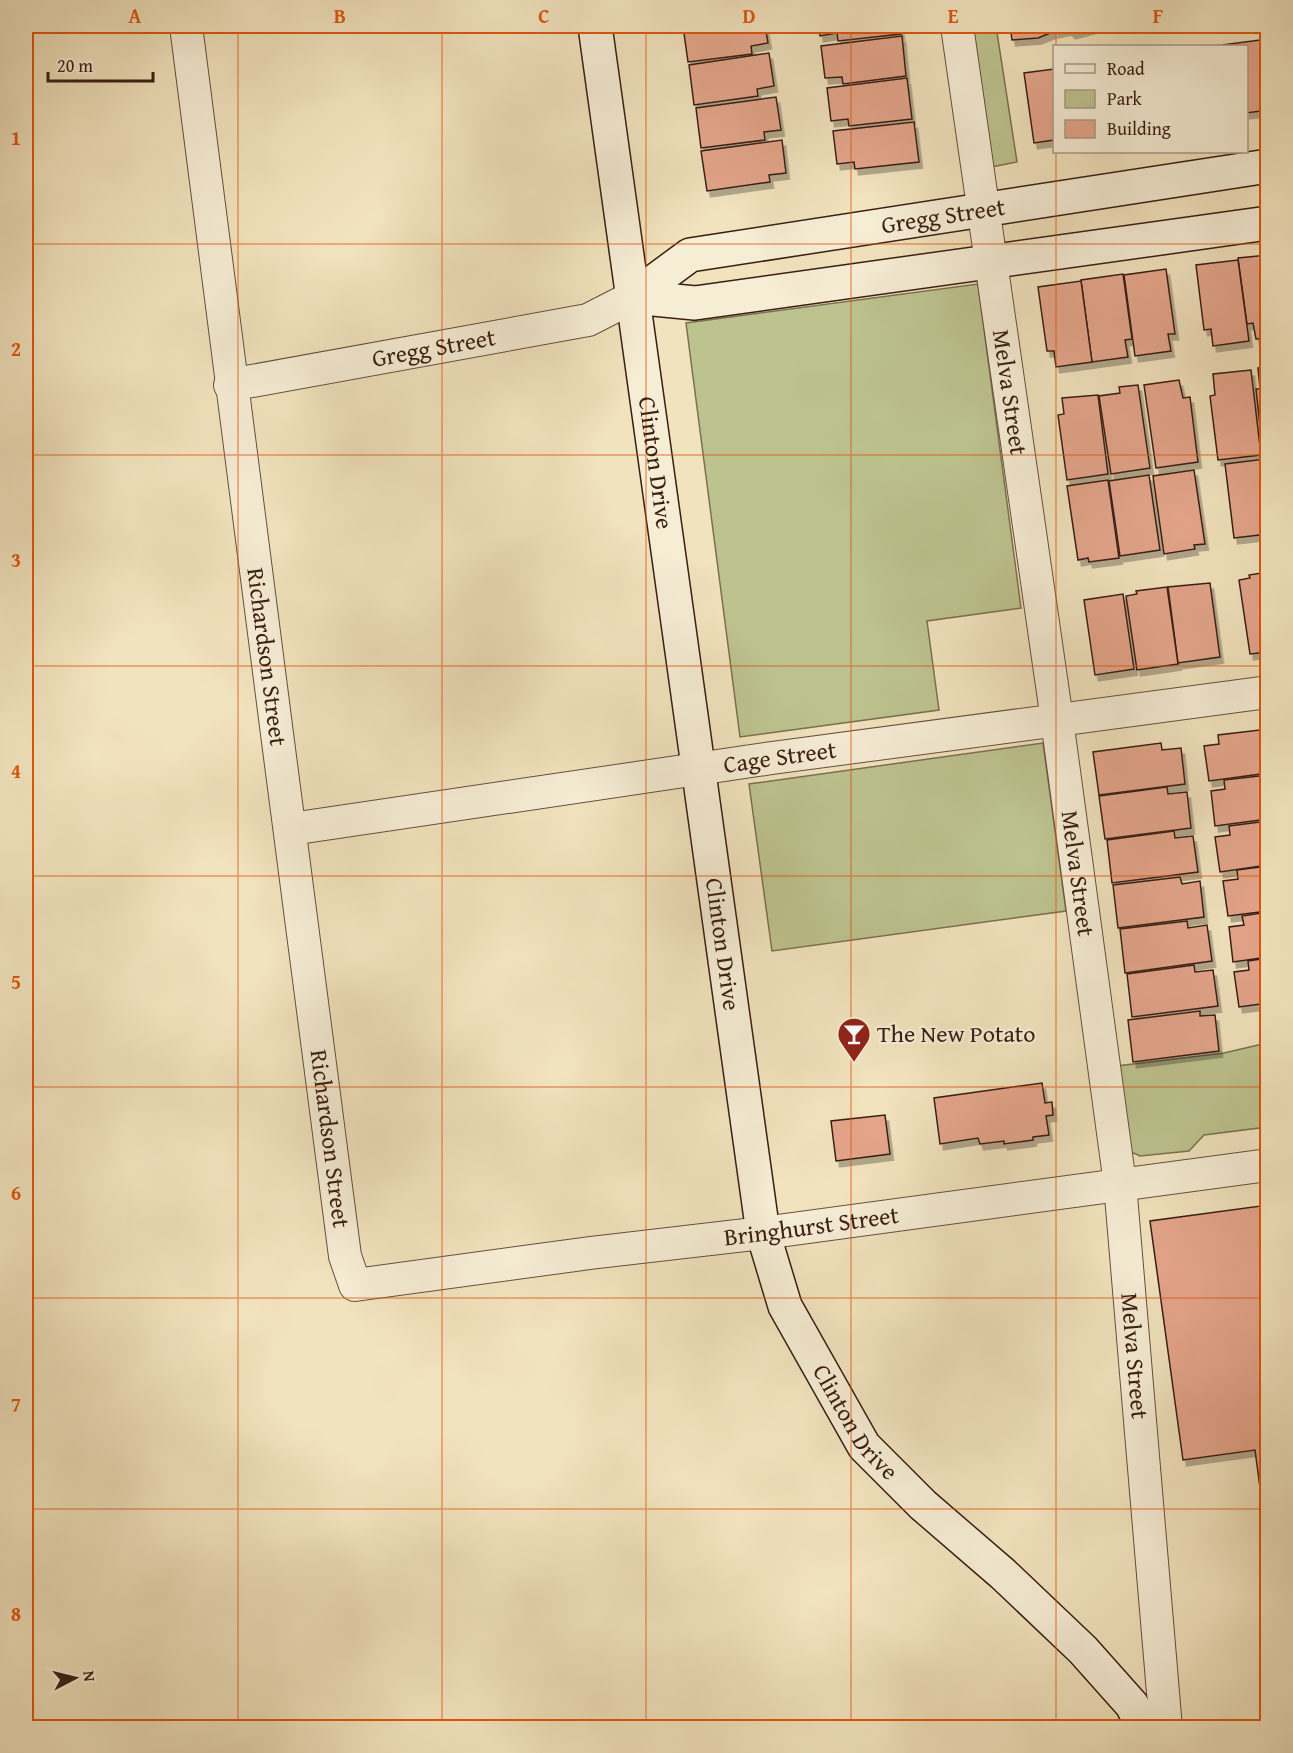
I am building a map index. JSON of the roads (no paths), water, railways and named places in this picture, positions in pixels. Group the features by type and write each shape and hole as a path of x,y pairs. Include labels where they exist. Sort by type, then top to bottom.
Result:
{"main road":[{"name":"Clinton Drive","path":"595,26 763,1233 785,1306 864,1446 923,1505 1003,1575 1083,1650 1132,1705 1143,1728"},
{"name":"Gregg Street","path":"633,297 690,255 1268,166"},
{"path":"633,297 695,303 1268,223"}],"street":[{"name":"Richardson Street","path":"186,26 230,385 291,829 345,1256 355,1285"},
{"name":"Melva Street","path":"957,26 1057,720 1120,1184 1166,1728"},
{"name":"Gregg Street","path":"230,385 588,320 633,297"},
{"name":"Cage Street","path":"291,829 772,758 1268,692"},
{"name":"Bringhurst Street","path":"355,1285 1268,1165"}],"place":[{"name":"The New Potato","path":"854,1063"}]}
